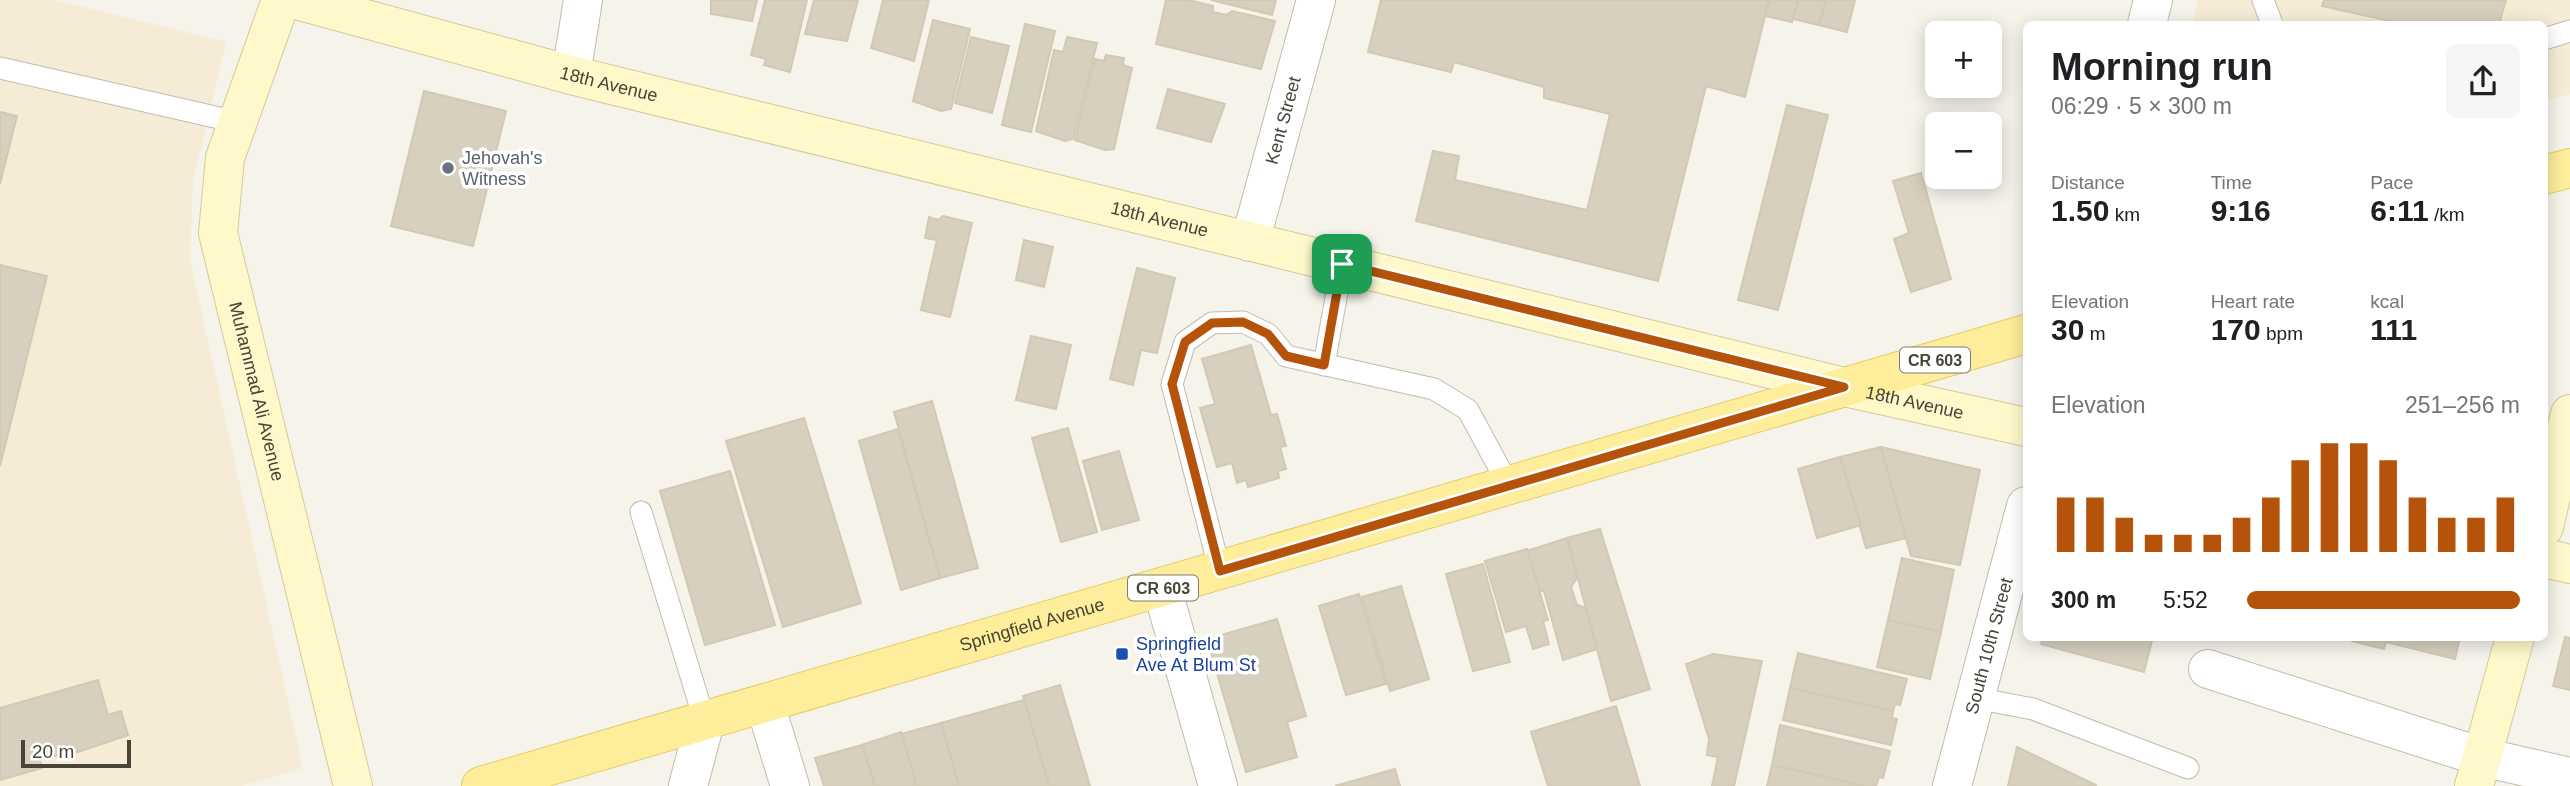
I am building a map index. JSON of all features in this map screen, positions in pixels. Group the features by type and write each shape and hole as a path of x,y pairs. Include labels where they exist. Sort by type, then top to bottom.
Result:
{"main road":[{"name":"Muhammad Ali Avenue","path":"281,0 225,158 218,233 353,786"},
{"name":"18th Avenue","path":"296,0 571,75 1844,387 2023,426"},
{"path":"2548,174 2570,168"},
{"name":"Springfield Avenue","path":"481,786 2023,335"},
{"path":"2548,510 2570,414"},
{"path":"2548,559 2570,564"},
{"path":"2478,771 2514,641"}],"street":[{"path":"571,75 583,0"},
{"name":"Kent Street","path":"1250,242 1316,0"},
{"path":"2148,21 2153,0"},
{"name":"South 10th Street","path":"1952,786 2023,517"},
{"path":"1162,588 1218,786"},
{"path":"2208,670 2478,771 2570,776"},
{"path":"765,704 790,786"},
{"path":"688,786 705,722"}],"lane":[{"path":"2263,0 2271,21"},
{"path":"2548,38 2570,31"},
{"path":"0,68 237,122"},
{"path":"1324,365 1342,264"},
{"path":"1220,571 1172,384 1185,342 1212,323 1243,322 1268,334 1286,356 1434,389 1468,410 1509,486"},
{"path":"641,512 705,722"},
{"path":"1975,698 2033,709 2188,768"}],"shaded area":[{"path":"0,0 55,0 226,42 193,182 190,260 303,768 242,786 0,786"},
{"path":"2198,0 2570,0 2570,94 2548,101 2548,21 2193,21"}],"building":[{"path":"711,0 757,0 752,21 711,14"},
{"path":"765,0 807,0 790,72 764,65 766,59 751,55"},
{"path":"814,0 858,0 847,41 805,34"},
{"path":"883,0 929,0 914,61 871,48"},
{"path":"1166,0 1188,0 1213,6 1213,12 1226,15 1232,11 1275,21 1261,69 1156,44"},
{"path":"1211,0 1276,0 1272,15"},
{"path":"1381,0 1769,0 1745,97 1706,86 1658,281 1416,221 1433,151 1459,156 1455,180 1587,210 1610,114 1544,98 1544,87 1454,62 1451,72 1368,52"},
{"path":"1769,0 1798,0 1792,22 1765,16"},
{"path":"1798,0 1826,0 1819,25 1793,19"},
{"path":"1826,0 1855,0 1847,32 1819,25"},
{"path":"2324,0 2506,0 2500,21 2390,21 2322,6"},
{"path":"933,20 970,29 951,109 941,111 913,101"},
{"path":"1025,24 1055,31 1031,132 1002,125"},
{"path":"971,37 1009,46 992,113 955,103"},
{"path":"1067,37 1097,43 1073,139 1065,141 1036,131 1054,50 1063,52"},
{"path":"1106,55 1124,58 1123,65 1132,68 1114,149 1105,150 1075,140 1095,59 1104,61"},
{"path":"1168,89 1225,104 1211,142 1157,128"},
{"name":"Jehovah's Witness","path":"424,91 506,111 473,246 391,226"},
{"path":"1787,105 1828,115 1778,310 1738,300"},
{"path":"0,112 17,116 0,184"},
{"path":"1921,173 1951,279 1911,292 1894,239 1909,233 1893,181"},
{"path":"943,216 972,223 950,317 921,310 937,240 925,238 929,217 938,220"},
{"path":"1024,240 1053,247 1044,287 1016,280"},
{"path":"0,265 47,276 0,466"},
{"path":"1137,268 1175,278 1157,353 1141,350 1133,385 1110,379"},
{"path":"1031,336 1071,345 1056,409 1016,400"},
{"path":"1251,345 1271,415 1277,414 1286,446 1280,447 1286,469 1278,471 1279,478 1248,487 1246,480 1237,483 1232,463 1217,467 1200,408 1215,404 1202,359"},
{"path":"932,401 978,568 940,578 894,412"},
{"path":"804,418 861,603 783,627 726,441"},
{"path":"1068,428 1097,532 1061,542 1032,438"},
{"path":"898,429 940,578 901,590 859,441"},
{"path":"1881,447 1906,538 1866,548 1840,457"},
{"path":"1881,447 1980,470 1960,565 1911,556"},
{"path":"1119,451 1139,520 1102,530 1083,461"},
{"path":"1840,457 1861,525 1817,538 1798,469"},
{"path":"730,471 775,625 705,645 660,491"},
{"path":"1600,529 1650,689 1611,701 1567,538"},
{"path":"1567,538 1577,578 1571,587 1577,605 1586,608 1597,649 1563,660 1544,591 1539,591 1527,551"},
{"path":"1527,549 1548,620 1543,621 1549,644 1533,649 1526,626 1506,632 1485,561"},
{"path":"1902,558 1954,570 1941,632 1888,620"},
{"path":"1483,564 1510,662 1473,671 1446,574"},
{"path":"1401,586 1429,679 1390,691 1362,597"},
{"path":"1359,594 1386,684 1346,695 1319,606"},
{"path":"1277,619 1306,716 1287,722 1297,757 1246,772 1207,639"},
{"path":"1888,620 1941,632 1930,679 1877,667"},
{"path":"2565,637 2570,638 2570,690 2553,686"},
{"path":"2042,641 2152,641 2144,672 2041,644"},
{"path":"2352,641 2459,641 2455,659 2386,642 2384,649"},
{"path":"1798,653 1907,679 1900,705 1895,704 1893,711 1790,688"},
{"path":"1713,654 1762,661 1734,786 1712,786 1718,757 1707,755 1709,739 1686,664"},
{"path":"98,680 108,715 121,711 128,735 63,757 62,754 40,760 42,768 0,780 0,708"},
{"path":"1060,685 1090,786 1049,786 1023,696"},
{"path":"1790,688 1893,711 1892,718 1897,719 1891,745 1783,720"},
{"path":"1024,700 1049,786 959,786 941,723"},
{"path":"1616,706 1640,786 1548,786 1531,732"},
{"path":"941,723 959,786 917,786 901,734"},
{"path":"1780,725 1890,751 1883,778 1879,777 1876,786 1865,786 1772,765"},
{"path":"901,732 917,786 875,786 862,745"},
{"path":"862,745 875,786 824,786 815,758"},
{"path":"2017,747 2096,785 2008,786"},
{"path":"1772,765 1865,786 1767,786"},
{"path":"1395,769 1400,786 1335,786"}],"place":[{"name":"Jehovah's Witness","path":"448,168"},
{"name":"Springfield Ave At Blum St","path":"1122,654"}],"route":[{"path":"1342,264 1844,387 1220,571 1172,384 1185,342 1212,323 1243,322 1268,334 1286,356 1324,365 1342,264"}]}
